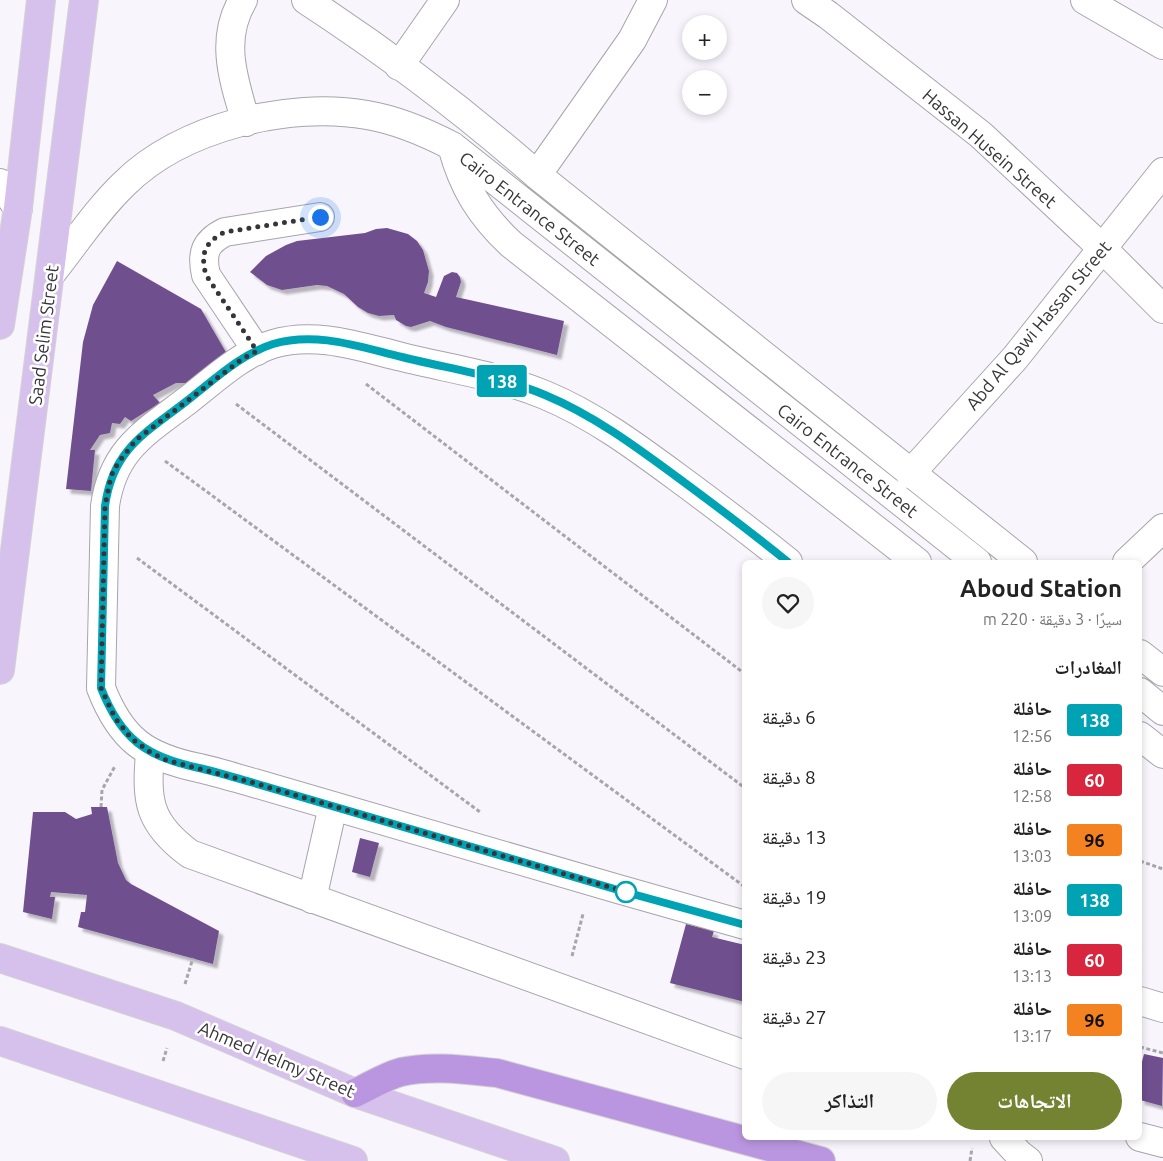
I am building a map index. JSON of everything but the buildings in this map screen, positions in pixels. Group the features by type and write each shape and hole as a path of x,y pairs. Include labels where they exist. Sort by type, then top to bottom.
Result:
{"highway":[{"path":"355,1093 400,1072 433,1069 497,1073 742,1139"},
{"path":"744,1140 821,1161"}],"main road":[{"path":"0,326 18,208 41,0"},
{"name":"Saad Selim Street","path":"0,670 84,0"},
{"name":"Ahmed Helmy Street","path":"0,958 176,1016 355,1093 555,1161"},
{"path":"0,1041 353,1161"}],"street":[{"path":"243,0 233,22 229,40 230,58 246,122"},
{"name":"Cairo Entrance Street","path":"306,0 470,118 537,175 910,474 1020,560"},
{"path":"399,66 445,0"},
{"path":"537,175 632,40 653,0"},
{"name":"Hassan Husein Street","path":"806,0 828,15 981,135 1102,248 1163,309"},
{"path":"1085,0 1163,45"},
{"name":"Cairo Entrance Street","path":"50,276 124,183 146,165 169,150 193,138 276,114 306,111 336,111 367,115 403,124 425,132 452,146 974,560"},
{"path":"452,146 458,168 478,208 493,227 511,244 914,560"},
{"name":"Abd Al Qawi Hassan Street","path":"910,474 1015,358 1163,172"},
{"path":"0,183 18,208"},
{"path":"257,351 206,275 203,265 204,254 208,244 225,232 320,217"},
{"path":"742,924 333,806 208,771 182,766 150,752 132,739 123,729 107,704 101,688 106,498 111,476 118,463 136,440 242,359 257,351 290,340 325,340 489,378 543,394 584,414 622,436 724,511 785,560"},
{"path":"845,506 868,476"},
{"path":"1129,560 1163,528"},
{"path":"1142,656 1163,672"},
{"path":"1142,738 1163,754"},
{"path":"150,752 147,784 155,817 176,844 190,854 742,1054"},
{"path":"312,899 333,806"},
{"path":"1142,1002 1163,1008"},
{"path":"1142,1138 1163,1143"},
{"path":"1006,1140 1028,1161"}],"path":[{"path":"364,382 742,672"},
{"path":"209,384 742,786"},
{"path":"136,440 742,885"},
{"path":"134,556 484,815"},
{"path":"1142,862 1163,868"},
{"path":"563,990 591,882"},
{"path":"1142,1048 1163,1054"}],"bus line":[{"name":"138","path":"742,924 618,890 254,783 199,768 182,766 150,752 132,739 123,729 107,704 101,688 105,506 111,476 126,451 136,440 242,359 273,344 290,340 325,340 507,382 564,403 622,436 724,511 786,560"}],"route":[{"path":"320,217 225,232 208,244 204,254 203,265 206,275 257,351 242,359 136,440 126,451 111,476 105,506 101,658 101,688 107,704 115,718 132,739 150,752 182,766 199,768 254,783 626,892"}]}
